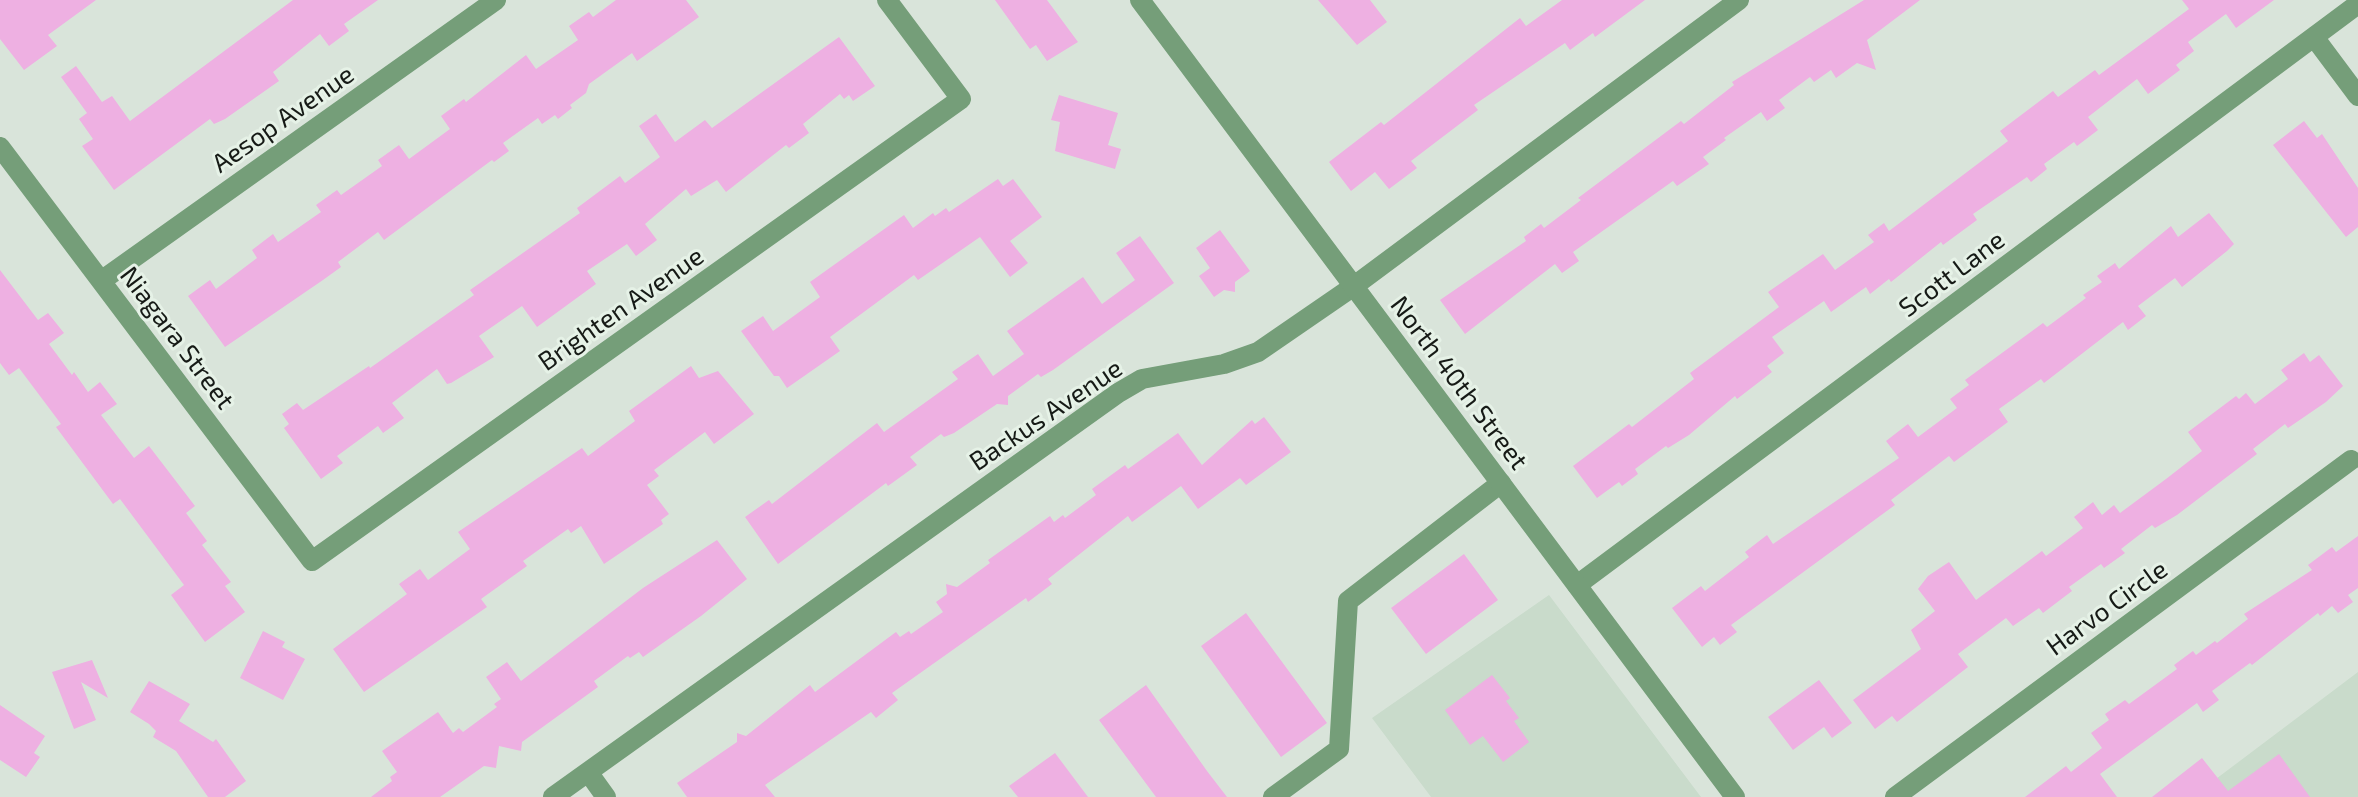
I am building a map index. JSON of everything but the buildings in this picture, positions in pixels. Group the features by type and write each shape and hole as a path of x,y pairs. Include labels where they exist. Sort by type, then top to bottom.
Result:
{"street":[{"name":"Aesop Avenue","path":"101,281 496,0"},
{"name":"Brighten Avenue","path":"312,561 961,99 887,0"},
{"name":"North 40th Street","path":"1140,0 1735,797"},
{"name":"Backus Avenue","path":"553,797 1118,393 1142,379 1224,364 1258,352 1354,286 1739,0"},
{"name":"Scott Lane","path":"1577,585 2358,4"},
{"path":"2314,37 2358,96"},
{"name":"Niagara Street","path":"0,147 312,561"},
{"name":"Harvo Circle","path":"1895,797 2351,460"},
{"path":"1273,797 1339,749 1348,601 1501,483"},
{"path":"588,772 606,797"}],"shaded area":[{"path":"1549,595 1701,797 1431,797 1372,718"},
{"path":"2358,672 2358,797 2192,797"}]}
